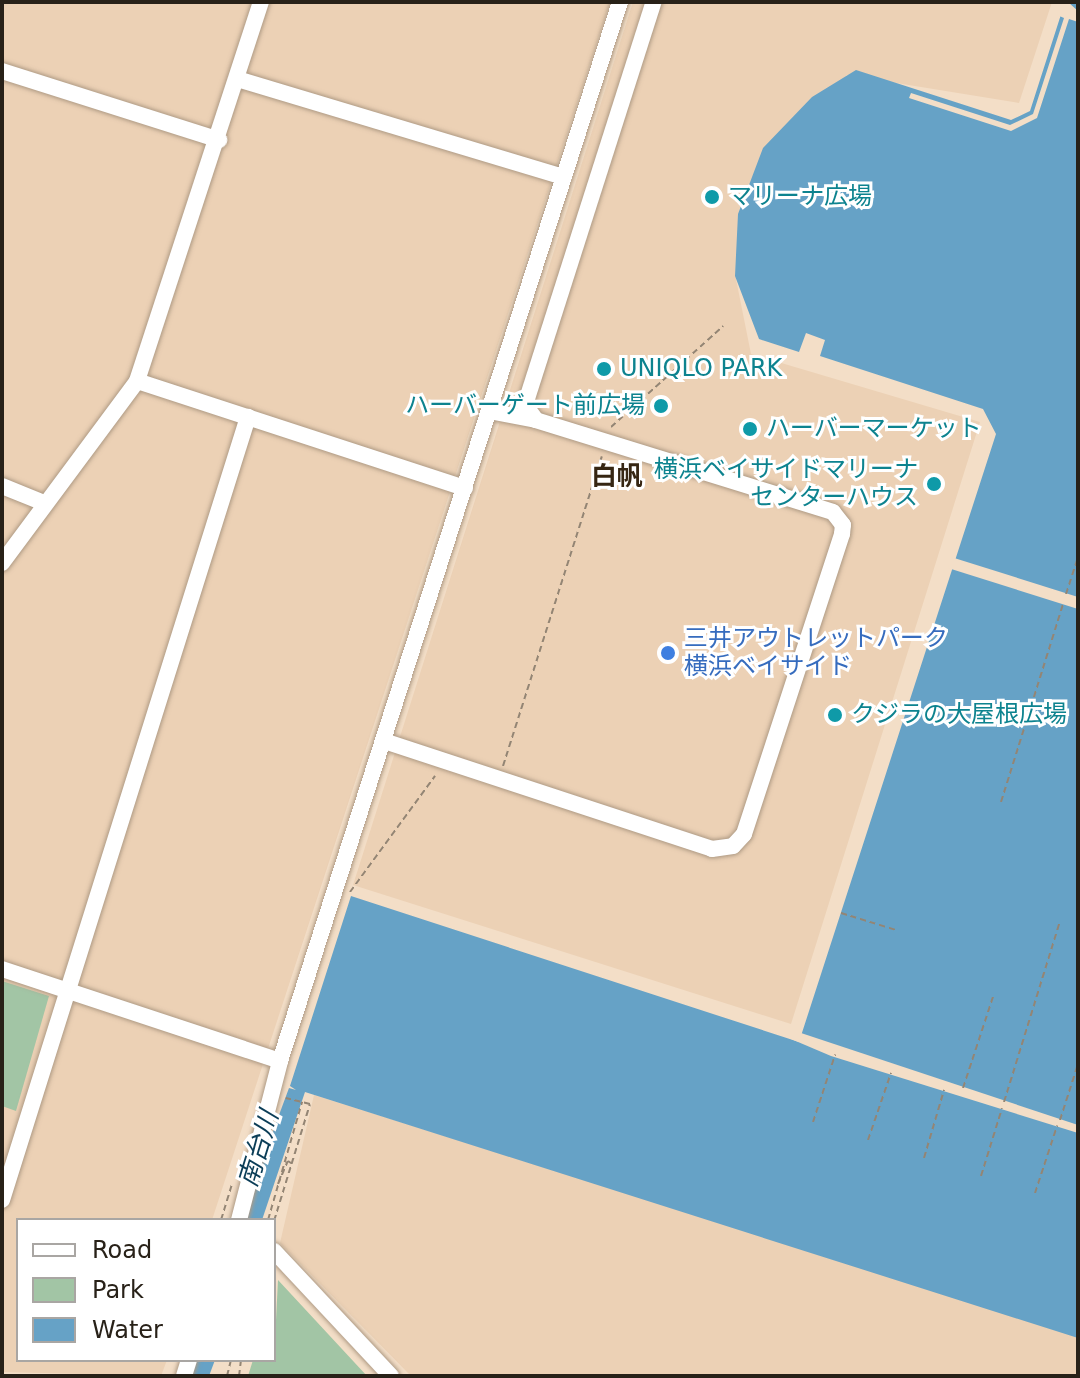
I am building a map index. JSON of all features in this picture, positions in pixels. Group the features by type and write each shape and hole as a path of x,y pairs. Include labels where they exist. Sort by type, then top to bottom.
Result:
{"street":[{"path":"2,563 137,381 219,140 261,2"},
{"path":"240,1218 280,1061 620,2"},
{"path":"536,420 525,405 654,2"},
{"path":"2,71 219,140"},
{"path":"237,79 564,177"},
{"path":"137,381 465,488"},
{"path":"384,741 712,849 733,846 744,834 843,525 833,512 536,420 517,421 489,411"},
{"path":"2,1200 248,417"},
{"path":"2,486 44,503"},
{"path":"2,969 280,1061"},
{"path":"276,1253 391,1376"}],"path":[{"path":"617,434 607,431 723,326"},
{"path":"502,771 603,451"},
{"path":"1066,594 1078,556"},
{"path":"1001,802 1063,604"},
{"path":"353,878 349,892 439,769"},
{"path":"841,913 896,930"},
{"path":"1004,1102 1060,921"},
{"path":"963,1088 993,997"},
{"path":"813,1122 835,1055"},
{"path":"1060,1120 1078,1064"},
{"path":"868,1140 891,1073"},
{"path":"924,1158 944,1090"},
{"path":"275,1218 310,1104 283,1097"},
{"path":"269,1218 302,1102"},
{"path":"981,1176 1002,1108"},
{"path":"1035,1193 1057,1126"},
{"path":"279,1184 288,1161 293,1163"}],"shaded area":[{"path":"2,2 610,2 213,1218 16,1218 16,1362 166,1362 161,1376 2,1372"},
{"path":"633,2 1052,2 1019,103 847,75 740,207 736,279 751,354 980,422 791,1024 353,885"},
{"path":"314,1095 1078,1335 1078,1376 411,1376 280,1243"}],"green space":[{"path":"2,981 49,996 16,1111 2,1106"},
{"path":"278,1280 367,1376 248,1376 252,1362 276,1362"}],"water":[{"path":"1065,2 1078,2 1078,1338 305,1092 263,1218 241,1218 289,1088 296,1090 290,1086 351,896 799,1042 996,434 983,409 820,356 825,340 806,333 799,352 759,339 735,276 738,214 763,148 812,97 856,70 1011,120 1030,111"},
{"path":"188,1362 214,1362 209,1376 183,1376"}],"pier":[{"path":"1068,2 1078,11 1078,22 1069,19 1037,118 1011,131 909,98 911,93 1010,125 1033,114 1064,18 1057,15 1060,5"},
{"path":"951,557 1078,597 1078,609 948,568"},
{"path":"798,1032 1078,1125 1078,1133 831,1056 791,1039"}],"place":[{"name":"マリーナ広場","path":"712,197"},
{"name":"UNIQLO PARK","path":"604,369"},
{"name":"ハーバーゲート前広場","path":"661,406"},
{"name":"ハーバーマーケット","path":"750,429"},
{"name":"横浜ベイサイドマリーナ センターハウス","path":"934,484"},
{"name":"三井アウトレットパーク 横浜ベイサイド","path":"668,653"},
{"name":"クジラの大屋根広場","path":"835,715"}],"district":[{"name":"白帆","path":"617,477"}],"water label":[{"name":"南台川","path":"259,1149"}]}
